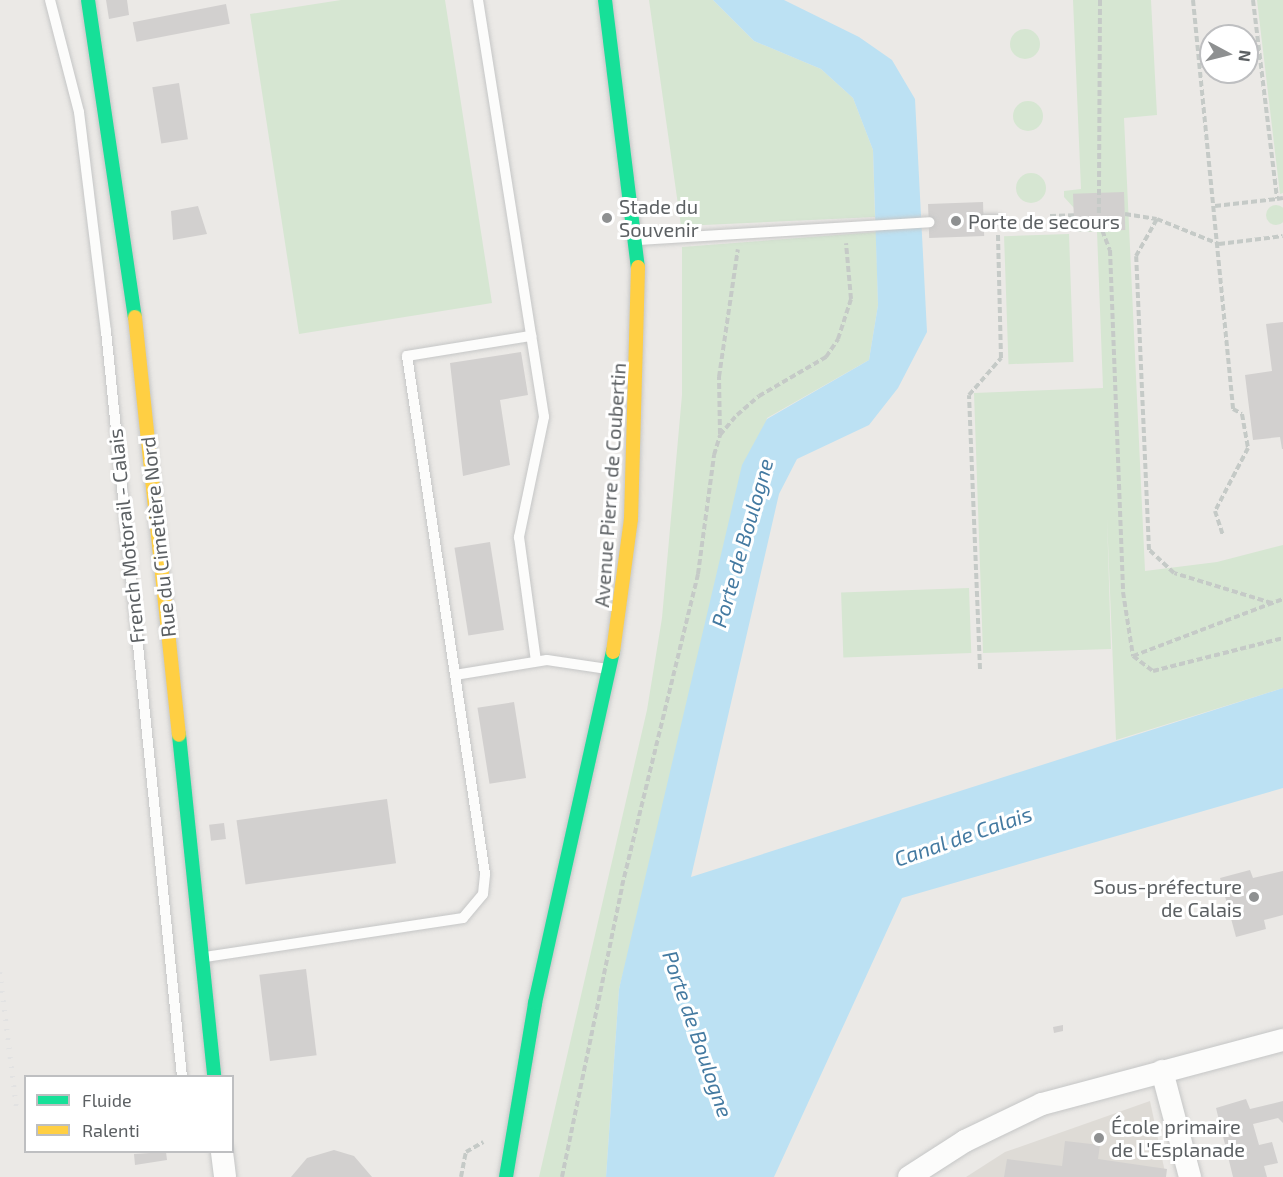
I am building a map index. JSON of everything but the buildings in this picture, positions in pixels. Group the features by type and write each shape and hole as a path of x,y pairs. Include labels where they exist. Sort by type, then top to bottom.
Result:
{"street":[{"name":"Rue du Cimetière Nord","path":"88,0 133,295 214,1075"},
{"name":"Avenue Pierre de Coubertin","path":"506,1177 535,1003 610,670 633,487 640,327 605,0"},
{"name":"Avenue Pierre de Coubertin","path":"496,1133 535,1003"},
{"path":"909,1177 965,1141 1042,1104 1283,1040"},
{"path":"1162,1071 1190,1177"},
{"path":"222,1153 225,1177"}],"lane":[{"name":"French Motorail - Calais","path":"50,0 79,112 106,331 182,1075"},
{"path":"478,0 544,417 519,537 536,661"},
{"path":"984,220 998,220"},
{"path":"630,240 928,222"},
{"path":"202,957 463,918 475,909 485,874 407,356 531,336"},
{"path":"455,675 536,661 610,670"}],"path":[{"path":"1100,0 1099,222 1110,250 1123,592 1132,656 1153,671 1283,638"},
{"path":"1193,0 1219,244 1233,409 1242,414 1248,448 1215,511 1223,536"},
{"path":"1253,0 1277,199"},
{"path":"1215,206 1283,198"},
{"path":"1125,214 1157,219 1219,244 1283,236"},
{"path":"1050,216 1074,215"},
{"path":"1157,219 1136,256 1149,550 1174,573 1272,603"},
{"path":"980,669 969,395 1000,358 998,220"},
{"path":"720,435 759,396 826,357 838,339 851,298 848,226"},
{"path":"562,1177 622,886 698,574 699,541 720,435 719,377 741,232"},
{"path":"1132,656 1283,599"},
{"path":"461,1177 466,1152 496,1133"}],"shaded area":[{"name":"École primaire de L'Esplanade","path":"1150,1101 1166,1177 966,1177 1005,1152"}],"green space":[{"path":"341,0 445,0 492,303 299,334 250,14"},
{"path":"649,0 713,0 754,41 821,69 853,98 873,150 875,217 681,226"},
{"path":"1073,0 1151,0 1157,115 1124,118 1145,571 1217,562 1283,545 1283,688 1116,740 1107,518 1111,649 983,653 974,393 1103,388 1097,232 1075,232 1074,208 1064,197 1064,191 1081,189"},
{"path":"1257,0 1283,0 1283,193 1280,194"},
{"path":"1025,29 1031,30 1039,38 1039,50 1031,58 1025,59 1019,58 1011,50 1010,44 1011,38 1019,30"},
{"path":"1028,101 1039,105 1043,116 1039,127 1028,131 1017,127 1013,116 1017,105"},
{"path":"1031,173 1037,174 1045,182 1045,194 1037,202 1031,203 1025,202 1017,194 1016,188 1017,182 1025,174"},
{"path":"1276,205 1283,208 1283,222 1276,225 1269,222 1266,215 1269,208"},
{"path":"876,232 878,305 869,360 767,418 619,989 606,1177 539,1177 647,710 662,618 682,395 682,247"},
{"path":"1069,234 1073,362 1009,364 1004,236"},
{"path":"969,588 971,653 843,657 841,592"}],"water":[{"path":"713,0 784,0 859,37 892,60 915,99 927,332 898,388 869,425 797,459 779,494 691,877 1283,688 1283,788 902,898 774,1177 606,1177 619,989 742,465 767,419 869,360 878,305 873,150 853,98 821,69 754,41"}],"railway":[{"path":"0,972 17,1110"}],"traffic: fast":[{"path":"88,0 135,317"},
{"path":"605,0 638,267"},
{"path":"506,1177 535,1003 613,652"},
{"path":"179,735 214,1075"}],"traffic: slow":[{"path":"613,652 631,519 638,267"},
{"path":"135,317 179,735"}],"place":[{"name":"Stade du Souvenir","path":"607,218"},
{"name":"Porte de secours","path":"956,221"},
{"name":"Sous-préfecture de Calais","path":"1254,897"},
{"name":"École primaire de L'Esplanade","path":"1099,1138"}],"water label":[{"name":"Porte de Boulogne","path":"742,543"},
{"name":"Canal de Calais","path":"963,836"},
{"name":"Porte de Boulogne","path":"698,1034"}]}
